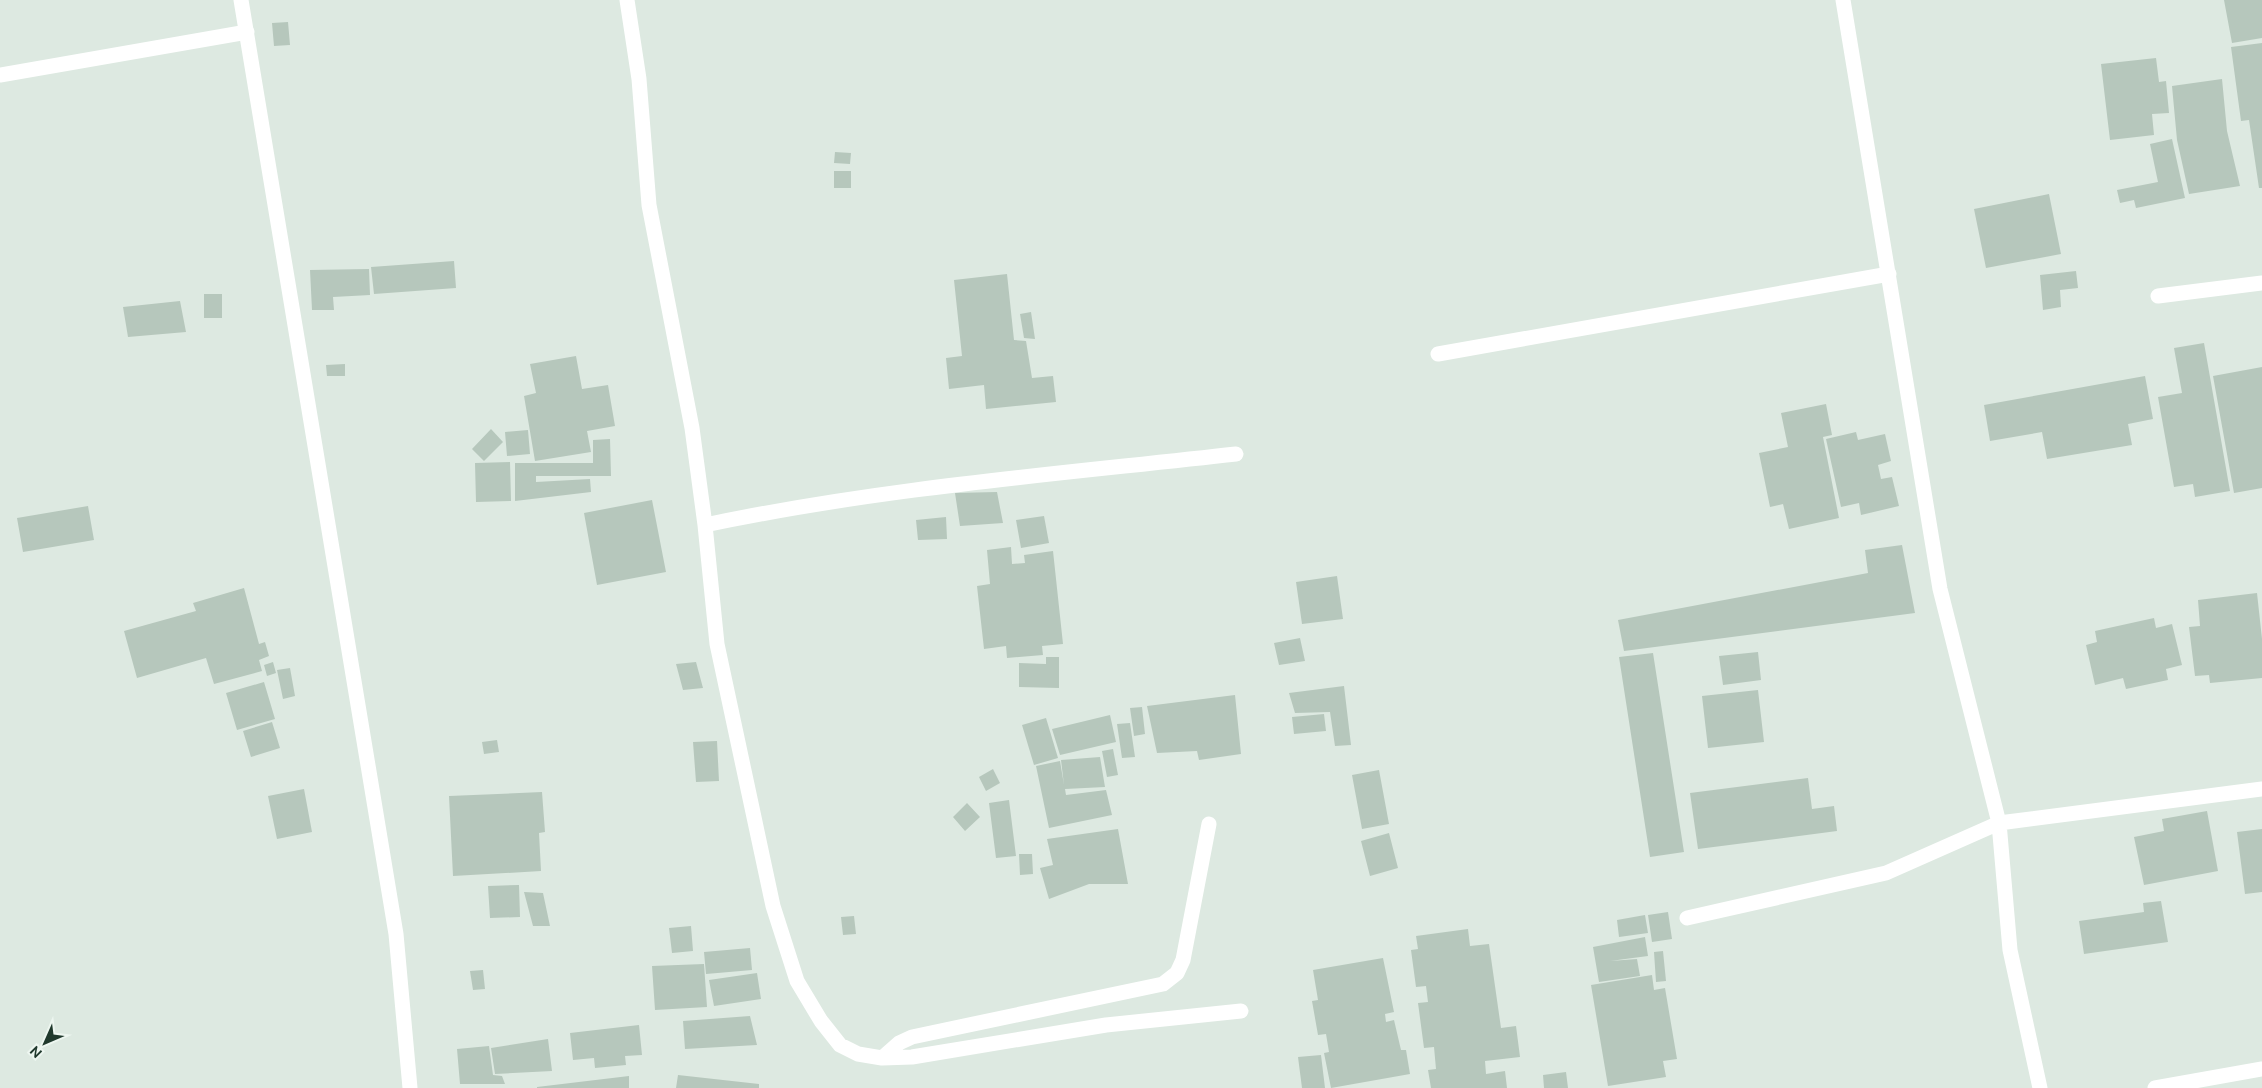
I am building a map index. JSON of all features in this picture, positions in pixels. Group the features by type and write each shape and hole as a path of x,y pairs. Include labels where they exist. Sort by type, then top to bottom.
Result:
{"street":[{"path":"241,0 396,934 410,1088"},
{"path":"627,0 638,79 649,205 692,428 706,525 718,644 771,897 797,981 821,1021 840,1045 858,1054 882,1058 912,1057 1106,1026 1241,1011"},
{"path":"1843,0 1940,589 1998,823 2010,950 2040,1088"},
{"path":"0,75 247,32"},
{"path":"1438,354 1889,274"},
{"path":"2158,296 2262,284"},
{"path":"706,525 762,513 920,490 1236,454"},
{"path":"1687,918 1886,873 1998,823 2262,789"},
{"path":"882,1058 899,1043 912,1037 1163,984 1177,973 1183,960 1209,824"},
{"path":"2155,1088 2262,1069"}],"building":[{"path":"2224,0 2262,0 2262,38 2232,43"},
{"path":"288,22 290,45 274,46 272,23"},
{"path":"2262,43 2262,188 2259,188 2249,120 2241,121 2231,47"},
{"path":"2156,58 2159,82 2166,81 2169,113 2152,114 2154,135 2110,140 2101,64"},
{"path":"2222,79 2227,131 2240,186 2189,194 2177,140 2172,86"},
{"path":"2172,139 2185,198 2136,208 2134,200 2120,203 2117,190 2158,182 2150,144"},
{"path":"835,152 851,153 850,164 834,163"},
{"path":"834,171 851,171 851,188 834,188"},
{"path":"2049,194 2061,254 1986,268 1974,209"},
{"path":"454,261 456,288 374,294 371,267"},
{"path":"369,269 370,295 333,297 334,310 312,310 310,270"},
{"path":"2076,271 2078,288 2060,290 2061,307 2043,310 2040,275"},
{"path":"1007,274 1014,340 1026,341 1032,378 1053,376 1056,402 986,409 984,385 949,389 946,358 962,356 954,280"},
{"path":"204,294 222,294 222,318 204,318"},
{"path":"180,301 186,332 128,337 123,307"},
{"path":"1031,312 1035,339 1024,338 1020,314"},
{"path":"2204,343 2230,491 2195,497 2193,484 2174,487 2158,397 2182,393 2174,348"},
{"path":"576,356 582,389 608,385 615,426 587,431 591,452 535,461 524,396 536,393 530,364"},
{"path":"345,364 345,376 327,376 326,365"},
{"path":"2262,367 2262,488 2234,493 2213,376"},
{"path":"2145,376 2153,419 2128,424 2132,445 2047,459 2042,432 1990,441 1984,405"},
{"path":"1826,404 1832,435 1823,437 1839,518 1789,529 1783,504 1770,507 1759,453 1788,447 1781,413"},
{"path":"491,429 503,442 484,461 472,449"},
{"path":"528,430 530,454 507,456 505,432"},
{"path":"1856,432 1858,440 1885,434 1891,461 1878,465 1881,479 1892,477 1899,506 1861,515 1859,503 1841,507 1826,439"},
{"path":"610,439 611,476 536,476 536,482 590,479 591,492 515,501 515,463 593,463 593,440"},
{"path":"510,462 511,501 476,502 475,463"},
{"path":"997,492 1003,523 960,526 955,493"},
{"path":"652,500 666,572 597,585 584,513"},
{"path":"88,506 94,540 23,552 17,518"},
{"path":"1044,516 1049,543 1021,548 1016,520"},
{"path":"946,517 947,539 918,540 916,520"},
{"path":"1902,545 1915,613 1624,651 1618,620 1868,573 1865,550"},
{"path":"1011,547 1012,564 1025,563 1024,555 1053,551 1063,644 1042,646 1043,655 1007,658 1006,646 984,649 977,586 990,584 987,550"},
{"path":"1337,576 1343,619 1302,624 1296,582"},
{"path":"244,588 259,644 265,642 269,656 259,660 262,671 214,684 206,658 137,678 124,631 196,611 193,603"},
{"path":"2257,593 2262,639 2262,678 2210,683 2209,675 2195,676 2189,627 2200,626 2198,600"},
{"path":"2154,618 2156,628 2172,624 2182,665 2166,669 2168,680 2126,689 2123,678 2095,685 2086,645 2097,642 2095,631"},
{"path":"1300,638 1305,661 1279,665 1274,643"},
{"path":"1758,652 1761,680 1723,685 1719,656"},
{"path":"1653,653 1684,852 1650,857 1619,657"},
{"path":"1046,657 1059,657 1059,688 1019,687 1019,663 1046,664"},
{"path":"273,662 276,673 267,676 264,665"},
{"path":"696,662 703,688 683,690 676,664"},
{"path":"290,668 295,696 283,699 277,670"},
{"path":"264,682 275,719 237,730 226,693"},
{"path":"1344,686 1351,745 1335,746 1330,712 1295,713 1289,693"},
{"path":"1758,690 1764,742 1708,748 1702,696"},
{"path":"1235,695 1241,754 1199,760 1197,751 1157,753 1147,706"},
{"path":"1142,707 1145,734 1134,736 1130,708"},
{"path":"1324,714 1326,731 1294,734 1292,717"},
{"path":"1110,715 1116,742 1060,755 1052,729"},
{"path":"1046,718 1058,758 1034,765 1022,725"},
{"path":"272,722 280,748 251,757 243,731"},
{"path":"1130,723 1135,757 1122,758 1117,724"},
{"path":"497,740 499,752 484,754 482,742"},
{"path":"717,741 719,781 696,782 693,742"},
{"path":"1113,749 1118,775 1107,777 1102,751"},
{"path":"1100,757 1105,787 1065,789 1066,795 1106,790 1112,815 1049,828 1036,766 1060,761 1064,785 1061,760"},
{"path":"993,769 1000,783 986,791 979,777"},
{"path":"1379,770 1389,824 1362,829 1352,775"},
{"path":"1808,778 1812,809 1834,806 1837,831 1698,849 1690,793"},
{"path":"304,789 312,832 277,839 268,796"},
{"path":"542,792 545,832 539,833 541,871 453,876 449,796"},
{"path":"1009,800 1016,856 996,858 989,803"},
{"path":"967,803 980,817 965,831 953,817"},
{"path":"2207,811 2218,871 2144,885 2134,837 2164,831 2162,819"},
{"path":"1118,829 1128,884 1089,884 1049,899 1040,868 1053,865 1047,839"},
{"path":"2262,829 2262,892 2245,894 2237,832"},
{"path":"1389,833 1398,868 1370,876 1361,841"},
{"path":"1019,854 1032,854 1033,874 1020,875"},
{"path":"519,885 520,917 490,918 488,886"},
{"path":"524,892 543,893 550,926 533,926"},
{"path":"2161,901 2168,942 2084,954 2079,921 2144,912 2143,903"},
{"path":"1668,912 1672,939 1652,942 1648,915"},
{"path":"1645,915 1648,933 1619,937 1617,920"},
{"path":"854,916 856,934 843,935 841,917"},
{"path":"691,926 693,951 672,953 669,928"},
{"path":"1468,929 1470,946 1489,944 1501,1028 1516,1026 1520,1057 1485,1061 1486,1074 1505,1071 1507,1088 1431,1088 1428,1070 1436,1069 1434,1047 1424,1048 1418,1003 1428,1002 1426,986 1416,987 1411,950 1418,949 1416,936"},
{"path":"1645,937 1648,956 1610,961 1637,959 1640,976 1599,982 1593,947"},
{"path":"750,948 752,970 706,974 704,952"},
{"path":"1663,951 1666,981 1656,982 1654,952"},
{"path":"1383,958 1394,1012 1385,1014 1386,1022 1394,1020 1401,1050 1406,1050 1410,1074 1331,1088 1324,1053 1329,1052 1326,1034 1318,1035 1312,1001 1318,1000 1313,970"},
{"path":"704,964 707,1007 655,1010 652,966"},
{"path":"483,970 485,989 473,990 470,971"},
{"path":"757,973 761,999 714,1006 709,980"},
{"path":"1652,975 1654,990 1665,988 1677,1059 1663,1061 1666,1077 1608,1086 1591,985"},
{"path":"750,1016 757,1045 685,1049 683,1021"},
{"path":"639,1025 642,1055 625,1056 626,1065 595,1068 594,1058 573,1060 570,1033"},
{"path":"548,1039 552,1071 495,1074 491,1048"},
{"path":"489,1046 493,1075 502,1076 505,1084 460,1084 457,1049"},
{"path":"1321,1055 1325,1088 1302,1088 1298,1057"},
{"path":"1566,1072 1568,1088 1544,1088 1543,1075"},
{"path":"678,1075 759,1084 759,1088 676,1088"},
{"path":"629,1076 629,1088 537,1088 537,1087"}]}
